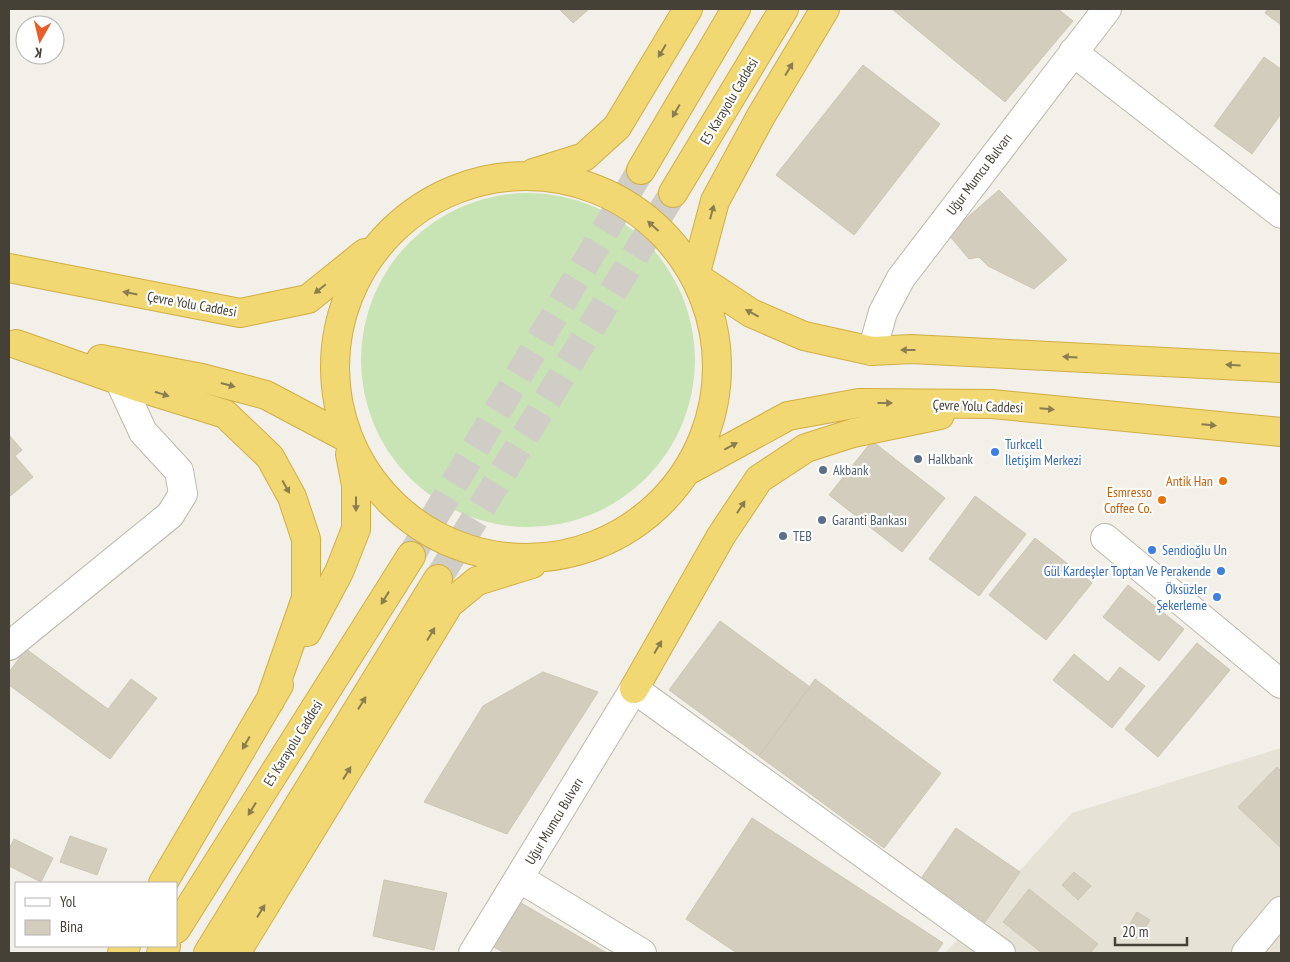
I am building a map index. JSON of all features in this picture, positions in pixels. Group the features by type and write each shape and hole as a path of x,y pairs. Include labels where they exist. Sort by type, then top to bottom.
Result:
{"highway":[{"path":"164,882 270,701 339,572 356,528 356,485 334,379 336,335 348,294 364,264 386,237 413,212 445,194 482,181 521,176 584,157 617,127 688,9"},
{"path":"642,170 736,9"},
{"name":"E5 Karayolu Caddesi","path":"674,193 784,9"},
{"path":"695,276 716,201 761,116 825,9"},
{"path":"236,953 449,604 477,581 603,544 648,517 689,470 713,412 718,357 711,316 695,276 671,242 639,213 592,188 557,179 521,176"},
{"name":"Çevre Yolu Caddesi","path":"9,268 240,313 308,299 386,237"},
{"path":"695,276 751,313 804,336 872,351 921,350 1281,368"},
{"path":"13,343 202,378 266,395 347,438 376,488 417,526 451,544 488,556 553,558"},
{"path":"13,343 225,414 270,457 292,497 306,539 306,598 270,701"},
{"name":"Çevre Yolu Caddesi","path":"689,470 788,416 859,403 992,404 1281,432"},
{"path":"634,689 721,536 759,479 806,448 853,433 992,404"},
{"name":"E5 Karayolu Caddesi","path":"178,926 411,556"},
{"path":"208,953 438,579"}],"street":[{"name":"Uğur Mumcu Bulvarı","path":"872,351 883,312 901,278 1107,9"},
{"path":"1073,52 1281,214"},
{"path":"9,646 170,515 183,494 179,471 144,432 119,380"},
{"path":"1105,538 1281,684"},
{"name":"Uğur Mumcu Bulvarı","path":"473,953 634,689"},
{"path":"634,689 1001,953"},
{"path":"519,878 642,953"},
{"path":"1246,953 1281,911"}],"shaded area":[{"path":"1281,748 1281,953 945,953 1072,813"}],"green space":[{"path":"528,193 561,196 592,206 621,221 646,242 667,267 682,296 692,327 695,360 692,393 682,424 667,453 646,478 621,499 592,514 561,524 528,527 495,524 464,514 435,499 410,478 389,453 374,424 364,393 361,360 364,327 374,296 389,267 410,242 435,221 464,206 495,196"}],"building":[{"path":"559,9 589,9 573,23"},
{"path":"892,9 1058,9 1073,21 1005,102"},
{"path":"1268,9 1281,9 1281,25 1265,13"},
{"path":"1264,57 1281,69 1281,114 1252,154 1214,126"},
{"path":"863,65 940,124 854,235 776,175"},
{"path":"999,190 1067,260 1034,289 988,266 979,257 969,259 948,234"},
{"path":"9,435 22,450 15,456 33,477 9,497"},
{"path":"872,441 945,498 902,552 829,495"},
{"path":"975,496 1026,534 979,596 929,559"},
{"path":"1035,538 1092,583 1046,640 989,595"},
{"path":"1128,585 1184,629 1159,661 1103,617"},
{"path":"720,621 810,687 759,756 669,690"},
{"path":"1197,643 1230,670 1158,757 1125,729"},
{"path":"26,649 108,709 131,679 157,698 110,759 9,685 9,672"},
{"path":"1074,654 1108,682 1120,667 1145,686 1112,728 1053,680"},
{"path":"543,672 598,692 507,834 424,802 483,706"},
{"path":"815,679 941,773 884,848 759,756"},
{"path":"1277,767 1281,771 1281,848 1238,807"},
{"path":"752,818 943,943 936,953 737,953 686,919"},
{"path":"956,828 1020,872 985,922 922,877"},
{"path":"70,836 107,849 97,875 60,862"},
{"path":"14,839 53,858 41,882 9,866 9,849"},
{"path":"1074,872 1091,886 1078,900 1062,885"},
{"path":"384,880 447,893 434,950 373,936"},
{"path":"1029,889 1098,944 1090,953 1042,953 1003,922"},
{"path":"516,900 607,953 505,953 490,945"},
{"path":"1137,912 1150,920 1138,939 1125,932"}],"tunnel":[{"path":"411,556 641,170"},
{"path":"438,579 673,193"}],"place":[{"name":"Turkcell İletişim Merkezi","path":"995,452"},
{"name":"Halkbank","path":"918,459"},
{"name":"Akbank","path":"823,470"},
{"name":"Antik Han","path":"1223,481"},
{"name":"Esmresso Coffee Co.","path":"1162,500"},
{"name":"Garanti Bankası","path":"822,520"},
{"name":"TEB","path":"783,536"},
{"name":"Sendioğlu Un","path":"1152,550"},
{"name":"Gül Kardeşler Toptan Ve Perakende","path":"1221,571"},
{"name":"Öksüzler Şekerleme","path":"1217,597"}]}
